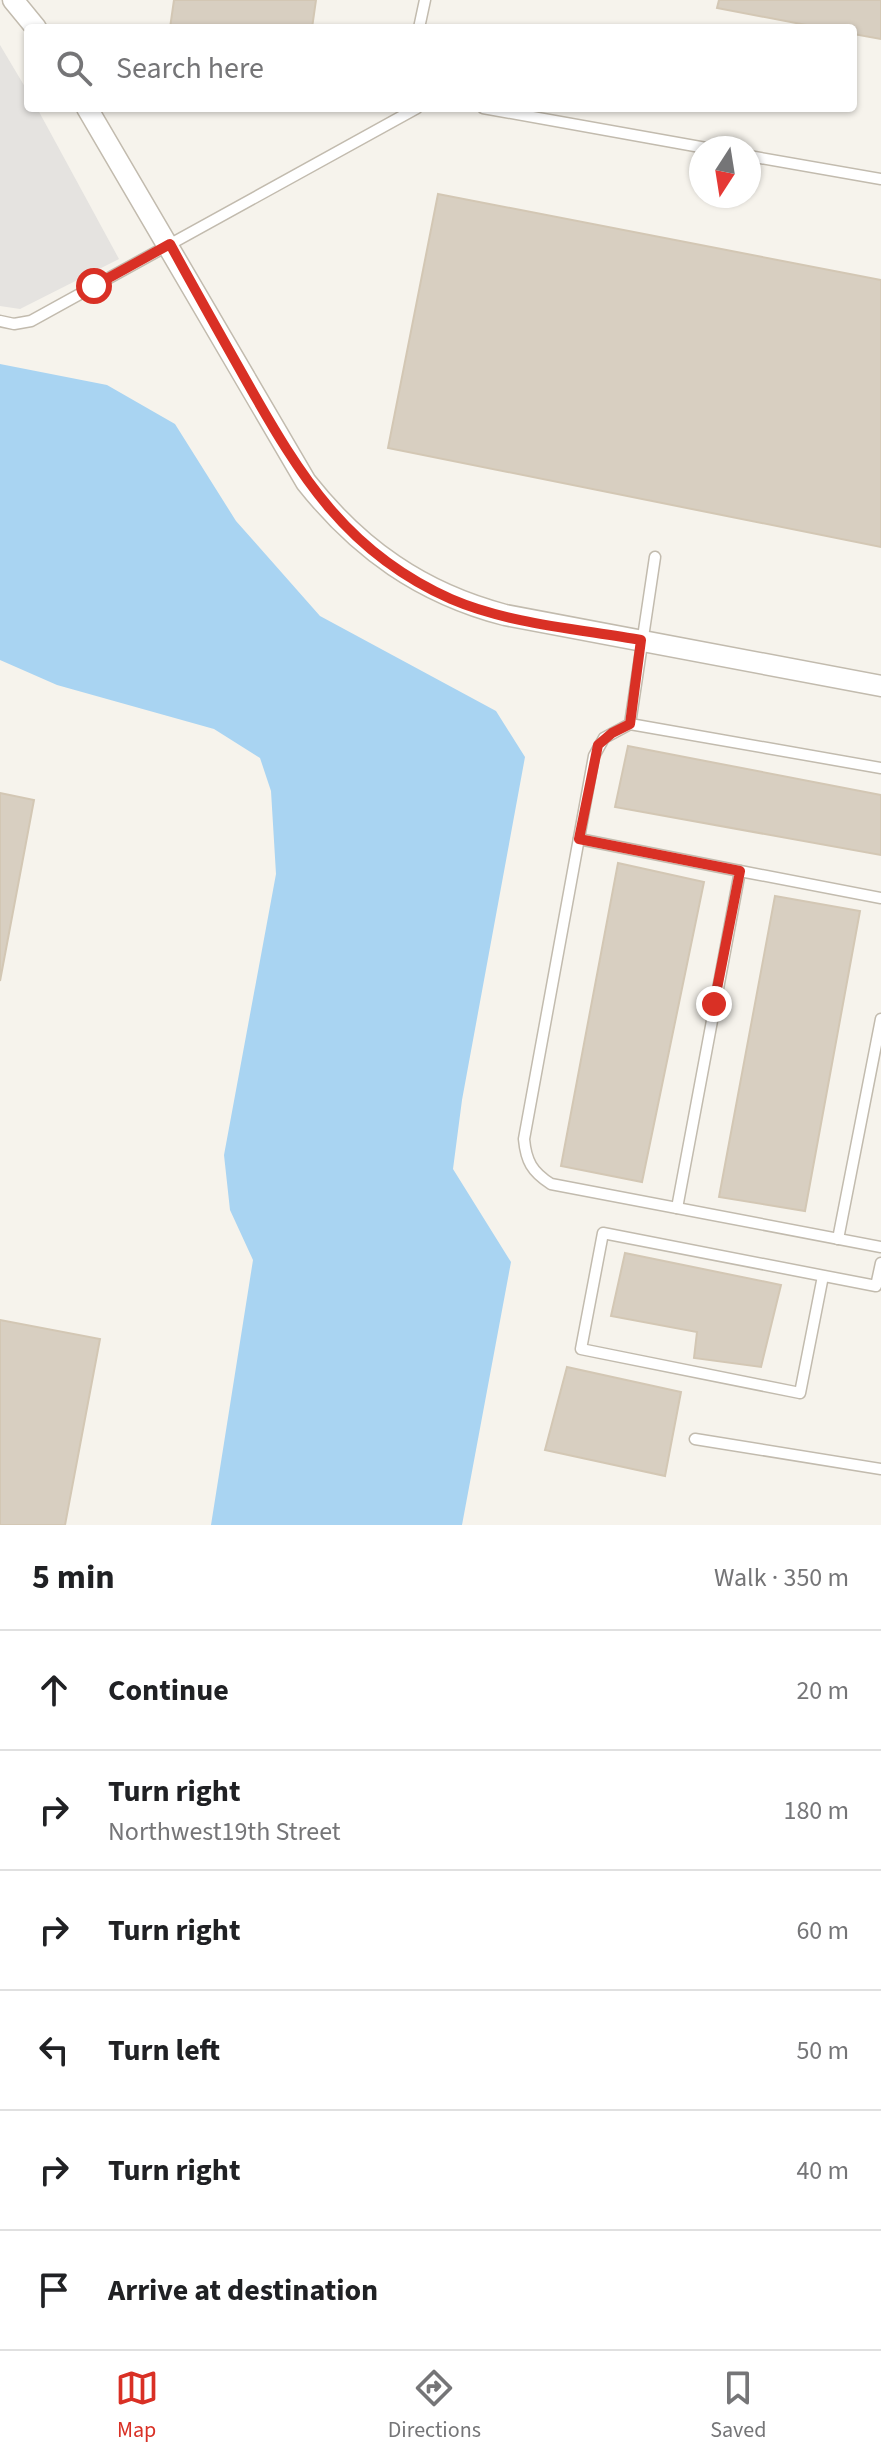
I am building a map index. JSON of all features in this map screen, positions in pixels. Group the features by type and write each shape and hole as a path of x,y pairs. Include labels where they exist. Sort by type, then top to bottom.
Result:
{"street":[{"path":"13,0 33,24"},
{"path":"89,112 170,244 306,482 355,538 384,561 453,599 505,615 881,686"}],"lane":[{"path":"420,24 425,0"},
{"path":"0,321 14,324 31,321 403,112"},
{"path":"505,112 689,145"},
{"path":"761,158 881,179"},
{"path":"630,724 655,557"},
{"path":"881,768 630,724 598,745 524,1139 525,1153 533,1170 551,1184 881,1247"},
{"path":"579,839 881,898"},
{"path":"677,1208 740,871"},
{"path":"838,1239 881,1019"},
{"path":"823,1276 800,1393 581,1349 603,1233 876,1286 881,1263"},
{"path":"695,1439 881,1469"}],"shaded area":[{"path":"0,45 24,85 24,112 39,112 119,259 20,309 0,306"}],"water":[{"path":"0,364 107,385 175,424 236,521 320,616 496,711 525,757 462,1100 453,1169 511,1262 462,1525 211,1525 253,1260 230,1210 224,1155 276,874 271,791 260,758 214,729 57,685 0,660"}],"building":[{"path":"174,0 316,0 313,24 171,24"},
{"path":"719,0 881,0 881,39 857,35 857,24 801,24 717,8"},
{"path":"438,194 881,280 881,547 388,448"},
{"path":"628,746 881,795 881,855 615,807"},
{"path":"0,793 34,800 0,981"},
{"path":"618,863 704,882 642,1182 561,1166"},
{"path":"775,896 860,911 805,1211 719,1197"},
{"path":"625,1253 781,1285 761,1367 694,1358 697,1332 611,1316"},
{"path":"0,1320 100,1339 65,1525 0,1525"},
{"path":"567,1367 681,1392 665,1476 545,1450"}],"route":[{"path":"94,286 170,244 280,441 306,482 355,538 421,584 478,608 641,640 630,724 620,727 598,745 579,839 740,871 714,1004"}]}
